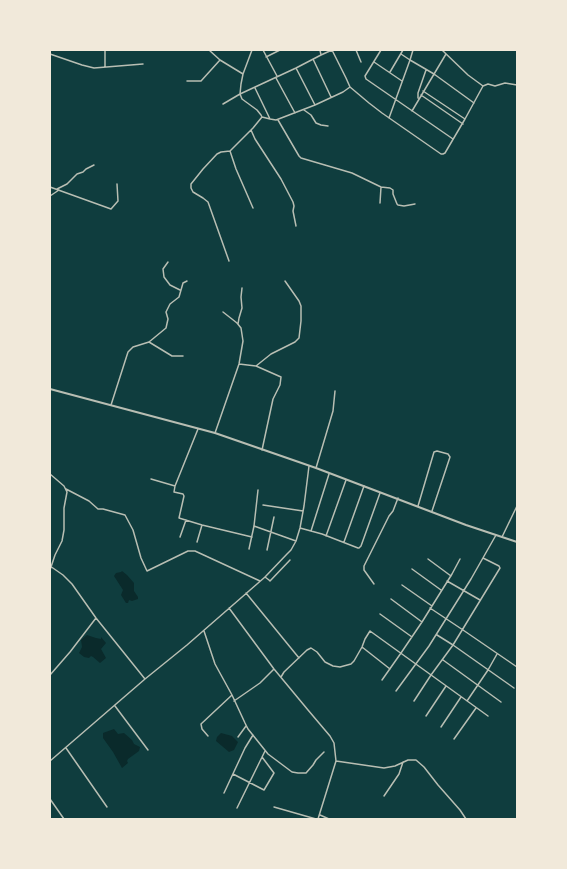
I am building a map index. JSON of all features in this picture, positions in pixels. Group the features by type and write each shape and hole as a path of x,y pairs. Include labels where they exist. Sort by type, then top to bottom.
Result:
{"street":[{"path":"104,50 105,67"},
{"path":"209,50 220,60 243,74"},
{"path":"252,50 243,74 240,94 242,99 257,110 262,117 278,120 344,92 350,87"},
{"path":"264,50 266,57 295,114"},
{"path":"266,57 280,50"},
{"path":"320,50 321,55"},
{"path":"223,104 240,94 332,50 350,87 368,103 389,118 441,154 445,154 483,86 488,84 495,86 505,84 517,85"},
{"path":"356,50 361,62"},
{"path":"381,50 365,76 366,79 453,139"},
{"path":"390,72 403,50"},
{"path":"389,118 413,50"},
{"path":"442,50 468,75 483,86"},
{"path":"50,54 94,68 143,64"},
{"path":"401,54 434,74 474,103"},
{"path":"412,111 446,54"},
{"path":"187,81 201,81 220,60"},
{"path":"313,60 331,97"},
{"path":"374,62 402,81"},
{"path":"296,68 315,105"},
{"path":"418,100 418,93 426,70"},
{"path":"254,88 270,118"},
{"path":"423,91 465,119"},
{"path":"421,95 463,124"},
{"path":"304,110 316,123 321,126 328,126"},
{"path":"229,261 208,202 193,192 191,184 217,154 230,151 262,117"},
{"path":"278,120 301,158 352,173 381,187 389,187 392,189 398,205 404,206 415,204"},
{"path":"251,130 293,202 296,226"},
{"path":"230,151 253,208"},
{"path":"50,196 67,184 77,174 94,165"},
{"path":"50,187 111,208 118,201 116,184"},
{"path":"380,203 381,187"},
{"path":"168,262 164,269 164,277 170,285 180,290"},
{"path":"111,405 128,352 133,347 149,342 166,328 168,319 166,312 170,304 179,297 183,283 187,281"},
{"path":"256,366 272,354 295,342 299,338 301,306 285,281"},
{"path":"238,324 238,318 242,308 242,288"},
{"path":"215,433 239,364 243,341 241,328 223,312"},
{"path":"149,342 172,356 183,356"},
{"path":"239,364 256,366 281,377 280,385 273,399 262,450"},
{"path":"50,389 215,433 316,468 517,542"},
{"path":"316,468 333,411 335,391"},
{"path":"198,429 174,486 174,492 184,496 178,517 202,525 252,537"},
{"path":"418,506 434,452 437,451 448,454 450,457 432,511"},
{"path":"50,761 265,577 291,550 296,541 300,528 309,466"},
{"path":"50,474 66,489 89,501 98,509 125,515 133,530 141,558 147,571 188,551 192,551 260,581"},
{"path":"311,531 330,474"},
{"path":"151,479 174,486"},
{"path":"326,536 346,480"},
{"path":"344,542 364,486"},
{"path":"66,489 67,492 64,508 64,530 62,541 50,568 63,575 72,584 96,618 145,679"},
{"path":"249,549 254,526 258,490"},
{"path":"300,528 358,548 360,547 381,492"},
{"path":"374,584 364,570 364,566 389,516 393,511 398,498"},
{"path":"263,505 303,512"},
{"path":"502,537 517,506"},
{"path":"267,550 274,517"},
{"path":"180,537 186,520"},
{"path":"197,542 202,525"},
{"path":"254,526 296,541"},
{"path":"396,692 464,591 496,535"},
{"path":"414,700 463,630 500,568 499,566 483,558"},
{"path":"428,559 451,576"},
{"path":"382,680 422,622 460,559"},
{"path":"265,577 270,581 290,560"},
{"path":"412,569 441,590"},
{"path":"447,581 480,600"},
{"path":"402,585 446,618 517,667"},
{"path":"246,593 299,658"},
{"path":"391,599 422,622"},
{"path":"229,608 281,677 335,744 336,761 320,815 317,819 274,807"},
{"path":"380,614 412,637"},
{"path":"50,675 96,618"},
{"path":"204,630 215,664 232,695 246,726 265,751 292,772 298,773 306,773 324,752"},
{"path":"281,677 284,672 310,648 313,648 325,662 333,666 340,667 351,664 370,631 488,716"},
{"path":"436,634 514,688"},
{"path":"362,647 390,669"},
{"path":"467,700 488,670 497,654"},
{"path":"443,660 501,702"},
{"path":"234,701 260,683 274,668"},
{"path":"426,716 446,686"},
{"path":"208,736 201,724 232,695"},
{"path":"441,727 462,697"},
{"path":"115,706 148,750"},
{"path":"454,739 476,708"},
{"path":"238,736 246,726"},
{"path":"224,793 245,748 253,735"},
{"path":"66,748 107,807"},
{"path":"237,808 265,751"},
{"path":"233,774 264,790 274,773 262,757"},
{"path":"336,761 384,768 395,766 408,760 416,760 424,767 466,819"},
{"path":"384,796 399,774 403,762"},
{"path":"50,799 64,819"},
{"path":"320,815 329,819"}],"water":[{"path":"122,571 134,583 134,591 138,597 138,599 132,601 129,600 128,603 126,603 121,595 123,590 114,576 116,573"},
{"path":"87,635 101,639 101,637 106,643 101,649 106,658 100,663 91,656 89,658 84,657 79,653 82,647 81,640"},
{"path":"114,729 118,734 124,733 132,740 134,744 140,747 139,751 128,759 128,763 122,768 103,738 103,733"},
{"path":"221,733 232,736 238,742 234,750 229,752 216,741 217,737"}]}
